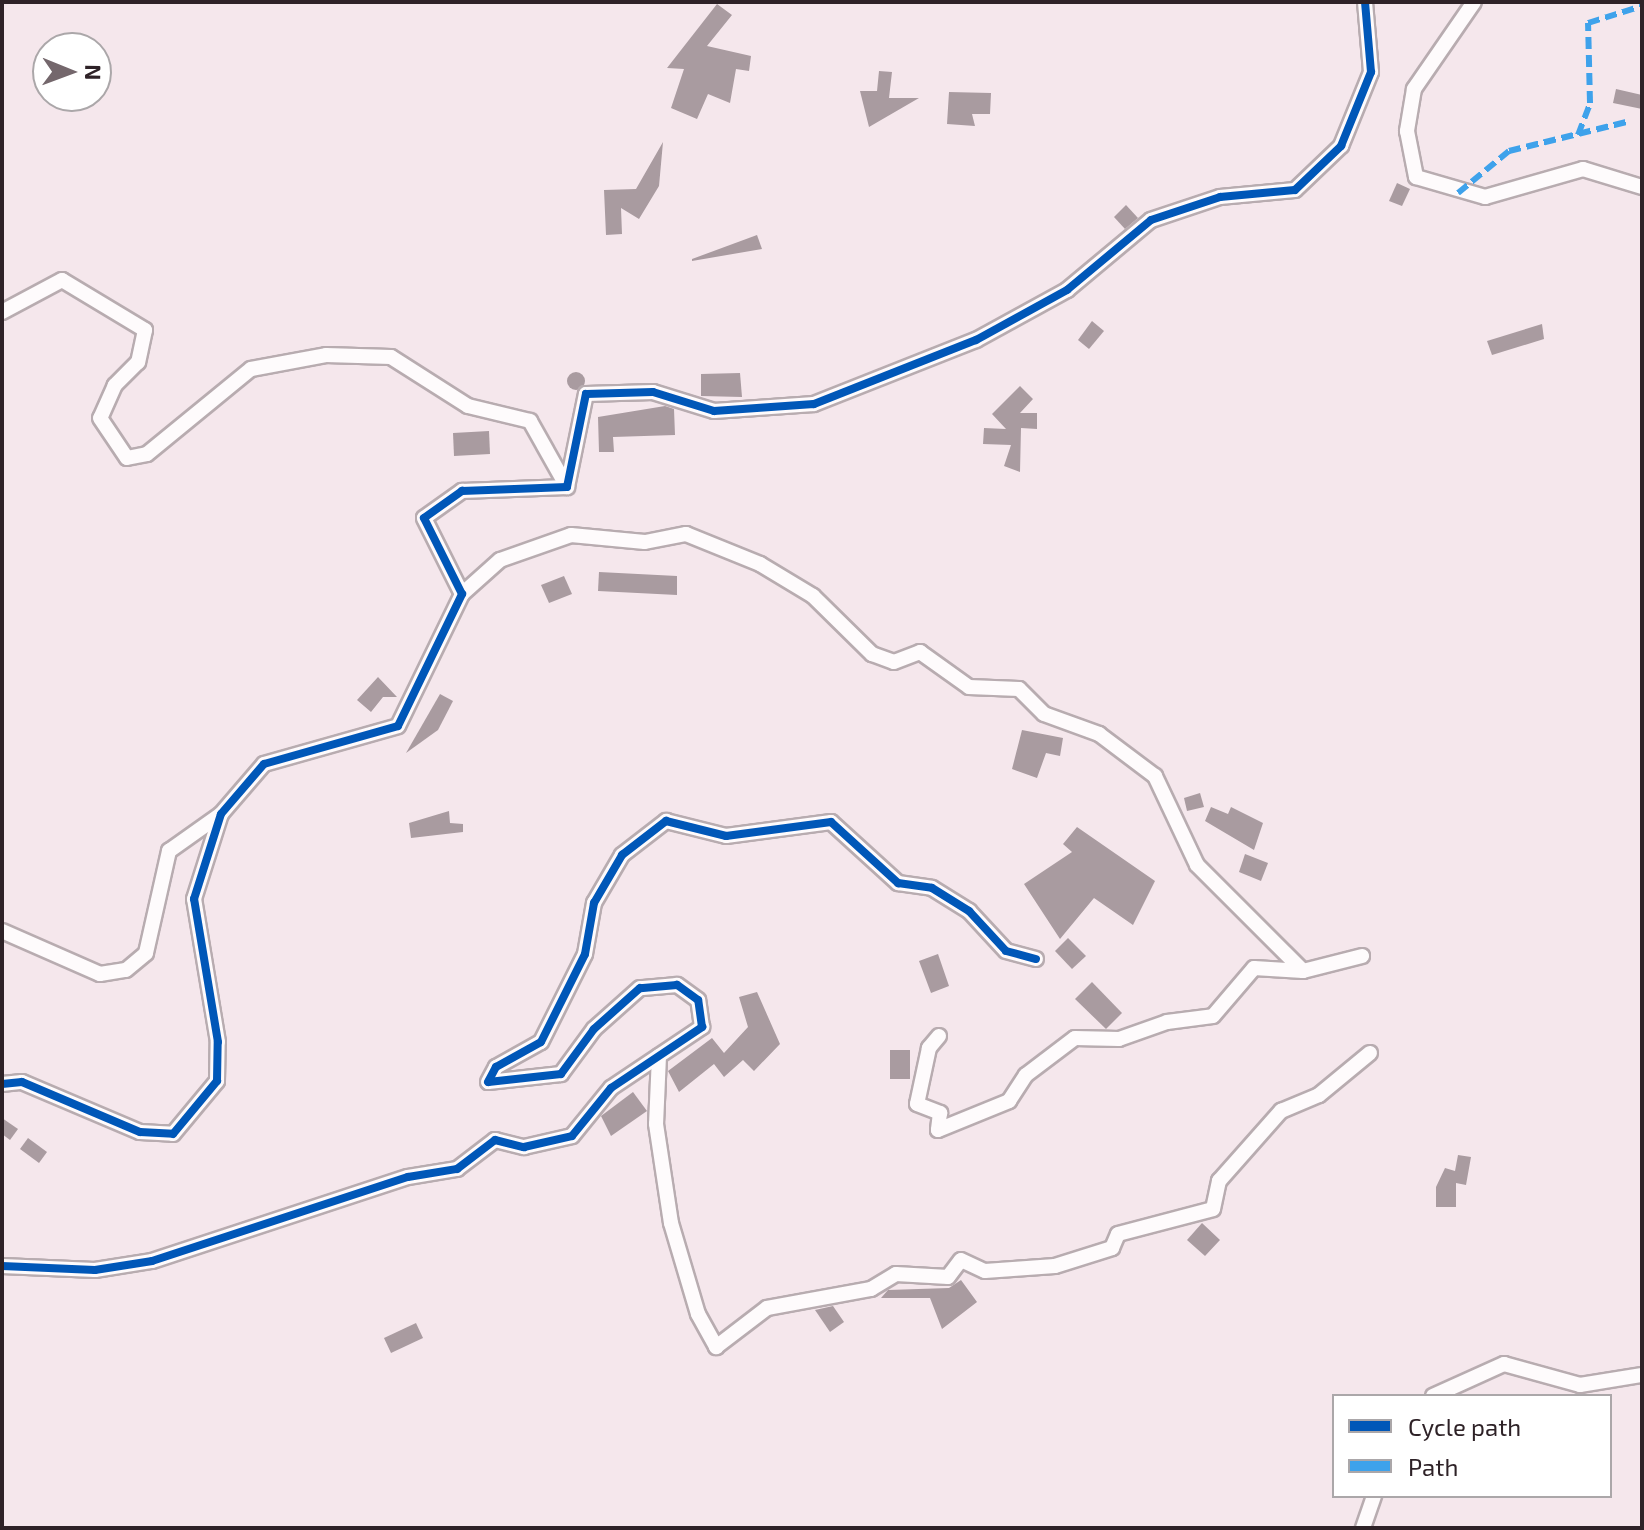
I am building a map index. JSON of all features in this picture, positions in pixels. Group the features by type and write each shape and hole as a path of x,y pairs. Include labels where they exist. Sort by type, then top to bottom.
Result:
{"street":[{"path":"567,487 586,394 653,392 714,411 814,404 976,340 1054,298 1151,220 1220,197 1295,190 1341,146 1371,72 1365,2"},
{"path":"1474,2 1414,89 1407,131 1416,177 1485,197 1583,169 1642,187"},
{"path":"2,312 62,280 145,330 138,362 115,385 100,418 127,458 147,454 251,369 326,355 391,357 468,406 530,421 567,487"},
{"path":"462,594 424,518 462,491 567,487"},
{"path":"2,931 100,974 126,970 146,953 169,851 221,814 264,764 398,726 462,594 500,560 571,535 645,542 686,534 760,564 813,596 872,654 894,662 920,652 969,687 1019,689 1044,714 1099,734 1155,776 1197,865 1303,971"},
{"path":"2,1084 22,1082 140,1132 173,1134 217,1081 218,1042 194,899 221,814"},
{"path":"2,1266 95,1270 152,1261 408,1177 457,1169 495,1140 524,1147 572,1136 611,1088 702,1027 698,1000 677,985 640,988 594,1029 561,1074 488,1082 496,1067 541,1042 585,954 594,903 622,855 666,821 726,836 831,822 898,883 932,888 969,911 1006,951 1036,959"},
{"path":"939,1036 926,1059 917,1104 940,1113 938,1130 1009,1101 1026,1075 1075,1038 1119,1039 1167,1022 1213,1016 1254,968 1303,971 1362,956"},
{"path":"659,1056 656,1124 671,1223 698,1314 716,1347 767,1308 871,1289 896,1274 948,1277 961,1260 985,1271 1055,1266 1112,1248 1118,1234 1213,1209 1219,1181 1281,1111 1319,1095 1370,1053"},
{"path":"1437,1394 1504,1364 1580,1385 1642,1375"},
{"path":"1363,1528 1373,1498"}],"building":[{"path":"717,4 732,15 707,46 751,56 749,71 736,69 730,103 708,94 697,119 671,108 684,69 667,68"},
{"path":"879,71 892,72 889,98 919,98 869,127 860,91 877,91"},
{"path":"1616,89 1642,95 1642,109 1613,103"},
{"path":"949,92 991,93 990,114 972,114 975,126 947,124"},
{"path":"663,142 659,186 639,219 621,208 622,234 606,235 604,190 636,189"},
{"path":"1397,183 1410,189 1402,206 1389,201"},
{"path":"1126,205 1138,218 1125,229 1114,217"},
{"path":"757,235 762,249 692,261 692,259"},
{"path":"1092,321 1104,331 1089,349 1078,340"},
{"path":"1542,324 1544,339 1492,355 1487,341"},
{"path":"576,372 585,381 576,390 567,381"},
{"path":"740,373 742,397 701,396 701,374"},
{"path":"1020,386 1033,399 1020,413 1037,413 1037,429 1021,428 1020,472 1004,466 1011,445 983,444 984,428 1006,429 992,414"},
{"path":"665,406 674,409 675,435 613,437 614,452 599,452 598,417"},
{"path":"489,431 490,454 454,456 453,433"},
{"path":"599,572 677,576 677,595 598,591"},
{"path":"564,576 572,594 549,603 541,585"},
{"path":"378,677 397,697 383,697 371,712 357,700"},
{"path":"440,694 453,701 438,730 406,753"},
{"path":"1022,730 1063,738 1060,756 1046,753 1037,778 1012,769"},
{"path":"1200,793 1204,807 1187,811 1184,798"},
{"path":"1211,807 1228,814 1231,807 1263,823 1254,850 1205,821"},
{"path":"449,811 450,823 463,824 463,832 411,838 409,823"},
{"path":"1077,827 1155,881 1133,925 1094,898 1060,939 1024,884 1072,852 1063,844"},
{"path":"1245,854 1268,863 1261,881 1239,872"},
{"path":"1068,938 1086,956 1072,969 1055,951"},
{"path":"938,954 949,986 931,993 919,961"},
{"path":"1092,982 1122,1013 1106,1029 1075,999"},
{"path":"757,992 780,1044 754,1071 743,1060 724,1077 714,1064 679,1092 668,1071 712,1038 724,1053 748,1027 739,997"},
{"path":"890,1050 910,1050 910,1079 890,1079"},
{"path":"633,1092 647,1111 611,1136 601,1116"},
{"path":"2,1118 18,1129 10,1140 2,1134"},
{"path":"28,1138 47,1152 39,1163 20,1149"},
{"path":"1458,1155 1471,1157 1466,1185 1456,1183 1456,1207 1436,1207 1436,1187 1445,1168 1455,1171"},
{"path":"1202,1223 1220,1240 1205,1256 1187,1240"},
{"path":"961,1280 977,1302 942,1329 930,1298 881,1298 888,1290 949,1288"},
{"path":"833,1306 844,1322 830,1332 815,1310"},
{"path":"416,1323 423,1338 391,1353 384,1338"}],"marked path":[{"path":"1578,135 1590,103 1588,23 1642,6"},
{"path":"1458,193 1509,151 1630,121"}],"cycle path":[{"path":"2,1084 22,1082 140,1132 173,1134 217,1081 218,1042 194,899 221,814 264,764 398,726 462,594 424,518 462,491 567,487 586,394 653,392 714,411 814,404 976,340 1067,290 1151,220 1220,197 1295,190 1341,146 1371,72 1365,2"},
{"path":"2,1266 95,1270 152,1261 408,1177 457,1169 495,1140 524,1147 572,1136 611,1088 702,1027 698,1000 677,985 640,988 594,1029 561,1074 488,1082 496,1067 541,1042 585,954 594,903 622,855 666,821 726,836 831,822 898,883 932,888 969,911 1006,951 1036,959"}]}
